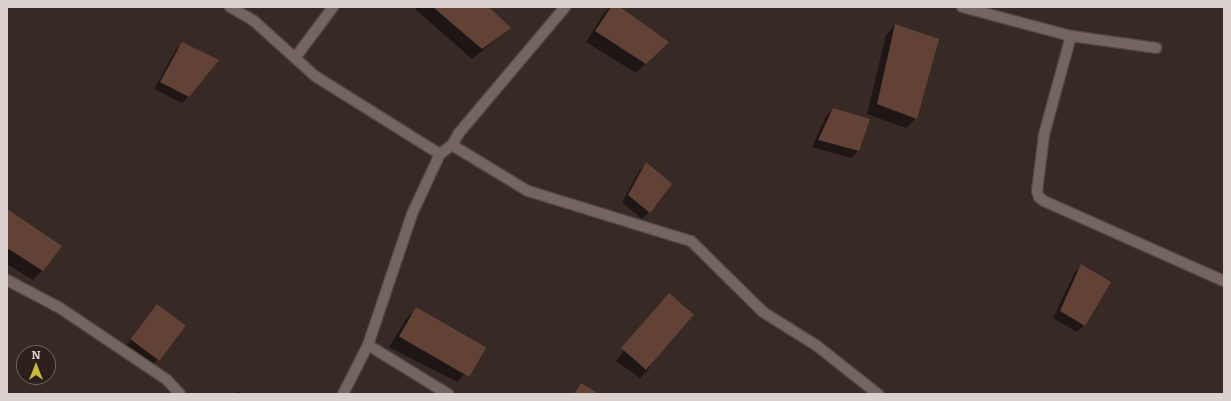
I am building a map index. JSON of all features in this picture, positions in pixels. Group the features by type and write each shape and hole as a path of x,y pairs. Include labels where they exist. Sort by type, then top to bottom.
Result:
{"street":[{"path":"230,7 254,21 315,76 440,154"},
{"path":"295,58 333,7"},
{"path":"343,394 368,345 412,214 440,154 452,145 459,132 565,7"},
{"path":"962,7 1071,36 1156,48"},
{"path":"1071,36 1044,135 1037,191 1039,196 1044,201 1224,281"},
{"path":"452,145 528,191 691,241 763,312 817,346 878,394"},
{"path":"7,280 60,308 167,380 180,394"},
{"path":"368,345 448,394"}],"building":[{"path":"433,7 489,7 511,28 482,49"},
{"path":"611,7 620,7 669,42 646,64 595,31"},
{"path":"895,24 939,39 917,119 877,104"},
{"path":"182,42 219,60 189,97 160,82"},
{"path":"833,108 870,119 859,151 818,140"},
{"path":"646,162 672,184 650,213 628,195"},
{"path":"7,209 62,246 43,271 7,248"},
{"path":"1081,264 1111,282 1085,326 1060,311"},
{"path":"669,293 694,315 646,370 621,348"},
{"path":"157,304 186,326 159,361 131,339"},
{"path":"416,307 486,348 469,377 399,336"},
{"path":"581,383 599,394 574,394"}]}
